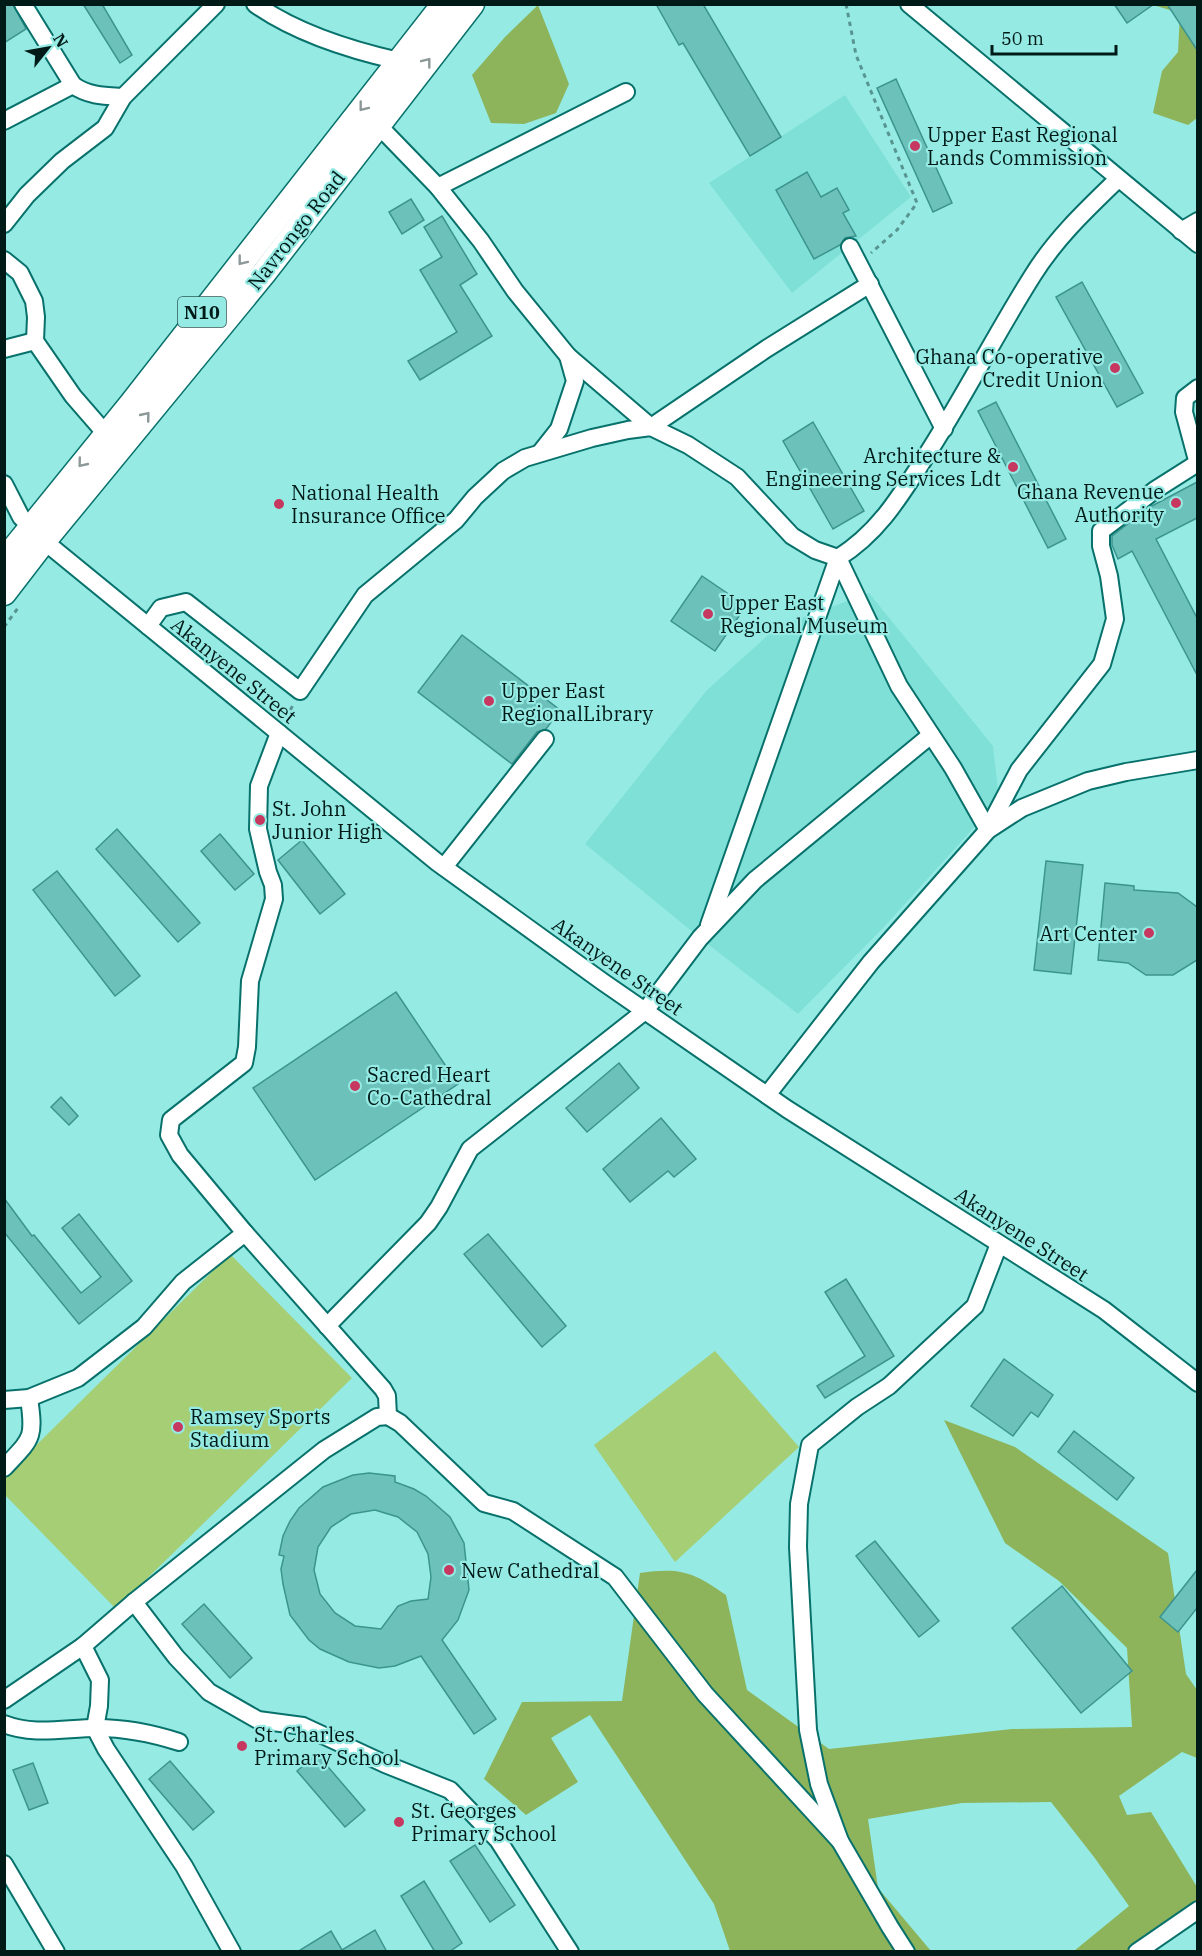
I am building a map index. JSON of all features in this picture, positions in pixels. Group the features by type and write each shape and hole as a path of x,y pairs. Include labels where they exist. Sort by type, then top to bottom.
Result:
{"highway":[{"name":"Navrongo Road","path":"4,593 37,535 106,434 444,4"},
{"name":"Navrongo Road","path":"4,561 37,535 264,273 472,4"}],"street":[{"path":"23,4 72,85 81,92 101,96 123,96"},
{"path":"4,224 27,195 62,161 105,128 123,96 216,4"},
{"path":"255,4 285,22 327,40 399,61"},
{"path":"909,4 1197,244"},
{"path":"4,122 72,85"},
{"path":"438,187 626,92"},
{"path":"378,124 438,187 481,241 515,291 568,356 651,427 688,445 737,477 792,536 815,550 838,558 899,686 988,830"},
{"path":"708,930 838,558 859,545 876,528 902,494 944,429 1034,273 1074,220 1118,180"},
{"path":"1181,231 1197,221"},
{"path":"850,246 944,429"},
{"path":"4,260 20,273 34,301 35,341 74,396 106,434"},
{"path":"148,626 161,608 186,602 300,691 365,595 456,520 475,497 503,471 525,458 540,453 628,430 651,427 766,349 870,284"},
{"path":"4,349 35,341"},
{"path":"540,453 559,429 575,381 568,356"},
{"path":"767,1095 871,962 988,830 1019,770 1102,664 1115,619 1109,576 1101,546 1101,531 1155,490 1197,464 1184,412 1185,398 1197,388"},
{"name":"Akanyene Street","path":"4,484 21,517 37,535 444,867 767,1095 1104,1310 1197,1383"},
{"path":"279,733 259,786 258,829 273,885 274,899 250,981 247,1047 244,1063 171,1120 169,1135 180,1155 245,1233 383,1389 387,1396 388,1416"},
{"path":"327,1326 429,1223 470,1149 645,1011 708,930 755,880 931,735"},
{"path":"444,867 545,739"},
{"path":"988,830 1022,808 1088,781 1197,760"},
{"path":"4,1400 29,1398 78,1378 144,1327 183,1282 245,1233"},
{"path":"906,1952 840,1841 819,1784 808,1730 798,1547 799,1504 810,1445 857,1407 889,1386 975,1306 999,1244"},
{"path":"4,1468 28,1443 33,1426 29,1398"},
{"path":"4,1700 82,1646 324,1450 377,1417 388,1416 400,1423 484,1503 513,1511 615,1577 705,1694 840,1841"},
{"path":"134,1602 176,1657 209,1692 258,1720 303,1726 385,1764 450,1790 498,1840 570,1952"},
{"path":"82,1646 100,1680 95,1728 106,1749 184,1866 232,1952"},
{"path":"4,1725 42,1731 122,1729 151,1733 179,1742"},
{"path":"4,1863 56,1952"},
{"path":"1137,1952 1197,1910"}],"path":[{"path":"846,4 856,55 917,203 897,230 859,263"},
{"path":"279,733 300,691"}],"shaded area":[{"path":"538,5 569,84 556,113 524,124 491,123 472,75 505,37"},
{"path":"1153,5 1197,5 1197,118 1188,125 1153,113 1162,71 1178,52 1180,13"},
{"path":"845,95 911,197 792,293 709,183"},
{"path":"869,593 993,746 999,800 884,927 798,1014 585,844 707,690 777,627"},
{"name":"Ramsey Sports Stadium","path":"230,1254 352,1378 116,1609 5,1495 5,1476"},
{"path":"715,1351 799,1447 675,1562 594,1445"},
{"path":"944,1420 1015,1447 1168,1553 1186,1674 1197,1690 1197,1758 1182,1752 1119,1796 1127,1815 1151,1812 1197,1887 1197,1905 1127,1951 1074,1951 1129,1906 1094,1857 1051,1802 962,1803 868,1819 878,1888 931,1951 730,1951 714,1904 590,1715 551,1738 578,1782 526,1815 484,1779 522,1702 622,1701 640,1573 654,1571 677,1571 695,1576 726,1595 747,1690 829,1749 1012,1729 1132,1727 1127,1648 1059,1581 1005,1543"}],"building":[{"path":"4,4 13,4 26,29 4,43"},
{"path":"83,4 102,4 132,55 120,63"},
{"path":"656,4 703,4 781,137 750,156 683,43 679,45"},
{"path":"1114,4 1154,4 1127,23"},
{"path":"1167,4 1197,4 1197,50"},
{"name":"Upper East Regional Lands Commission","path":"896,79 952,203 933,212 877,88"},
{"path":"807,172 821,197 837,188 849,210 843,213 856,236 845,238 840,245 814,259 776,190"},
{"path":"411,199 424,220 402,234 389,212"},
{"path":"442,216 477,274 460,285 492,336 420,380 408,361 457,332 420,270 442,257 424,227"},
{"path":"1082,282 1143,393 1117,407 1056,297"},
{"path":"996,402 1066,539 1048,548 978,411"},
{"path":"813,422 864,511 833,529 783,441"},
{"path":"1197,482 1197,518 1156,539 1197,618 1197,675 1132,551 1118,559 1112,545 1112,536 1150,507"},
{"name":"Upper East Regional Museum","path":"702,576 746,606 715,651 671,621"},
{"name":"Upper East RegionalLibrary","path":"462,635 560,710 546,729 537,732 512,764 418,692"},
{"path":"117,829 200,923 178,942 96,849"},
{"path":"220,834 254,874 235,890 201,851"},
{"path":"302,840 345,894 320,914 278,860"},
{"path":"1046,861 1083,865 1071,974 1034,970"},
{"path":"57,871 140,976 115,996 33,890"},
{"name":"Art Center","path":"1105,883 1134,886 1134,890 1178,893 1197,907 1197,960 1173,975 1146,975 1128,963 1098,960"},
{"name":"Sacred Heart Co-Cathedral","path":"396,992 458,1084 315,1180 253,1088"},
{"path":"619,1063 639,1088 587,1132 566,1108"},
{"path":"61,1097 78,1116 69,1125 51,1107"},
{"path":"661,1118 696,1159 674,1177 668,1171 630,1202 603,1169"},
{"path":"4,1198 32,1236 34,1235 81,1293 101,1277 62,1228 79,1214 132,1281 79,1324 4,1232"},
{"path":"488,1234 566,1326 542,1347 464,1254"},
{"path":"846,1279 894,1356 825,1398 817,1386 865,1356 825,1292"},
{"path":"1004,1359 1053,1395 1038,1417 1031,1412 1013,1436 971,1406"},
{"path":"1074,1431 1134,1478 1117,1500 1058,1452"},
{"name":"New Cathedral","path":"369,1473 395,1476 395,1482 426,1496 450,1517 464,1543 469,1590 458,1620 442,1640 496,1719 474,1734 421,1656 395,1666 379,1668 349,1662 320,1649 309,1640 290,1615 281,1569 284,1556 279,1555 283,1536 299,1508 323,1487 353,1475","holes":["375,1510 398,1517 417,1532 428,1554 431,1577 428,1599 411,1601 398,1606 381,1629 355,1626 335,1613 320,1594 314,1570 318,1547 331,1527 351,1514"]},
{"path":"875,1541 939,1621 919,1637 856,1556"},
{"path":"1197,1570 1197,1608 1178,1632 1160,1617"},
{"path":"1062,1586 1132,1671 1081,1713 1012,1628"},
{"path":"204,1604 252,1658 230,1678 182,1624"},
{"path":"317,1754 365,1810 345,1827 297,1771"},
{"path":"170,1761 214,1812 193,1830 149,1779"},
{"path":"33,1763 48,1803 29,1810 13,1770"},
{"path":"475,1845 515,1905 490,1922 450,1861"},
{"path":"424,1881 462,1943 449,1952 435,1952 401,1896"},
{"path":"375,1930 387,1952 297,1952 331,1931 342,1950"}],"place":[{"name":"Upper East Regional Lands Commission","path":"915,146"},
{"name":"Ghana Co-operative Credit Union","path":"1115,368"},
{"name":"Architecture & Engineering Services Ldt","path":"1013,467"},
{"name":"Ghana Revenue Authority","path":"1176,503"},
{"name":"National Health Insurance Office","path":"279,504"},
{"name":"Upper East Regional Museum","path":"708,614"},
{"name":"Upper East RegionalLibrary","path":"489,701"},
{"name":"St. John Junior High","path":"260,820"},
{"name":"Art Center","path":"1149,933"},
{"name":"Sacred Heart Co-Cathedral","path":"355,1086"},
{"name":"Ramsey Sports Stadium","path":"178,1427"},
{"name":"New Cathedral","path":"449,1570"},
{"name":"St. Charles Primary School","path":"242,1746"},
{"name":"St. Georges Primary School","path":"399,1822"}]}
